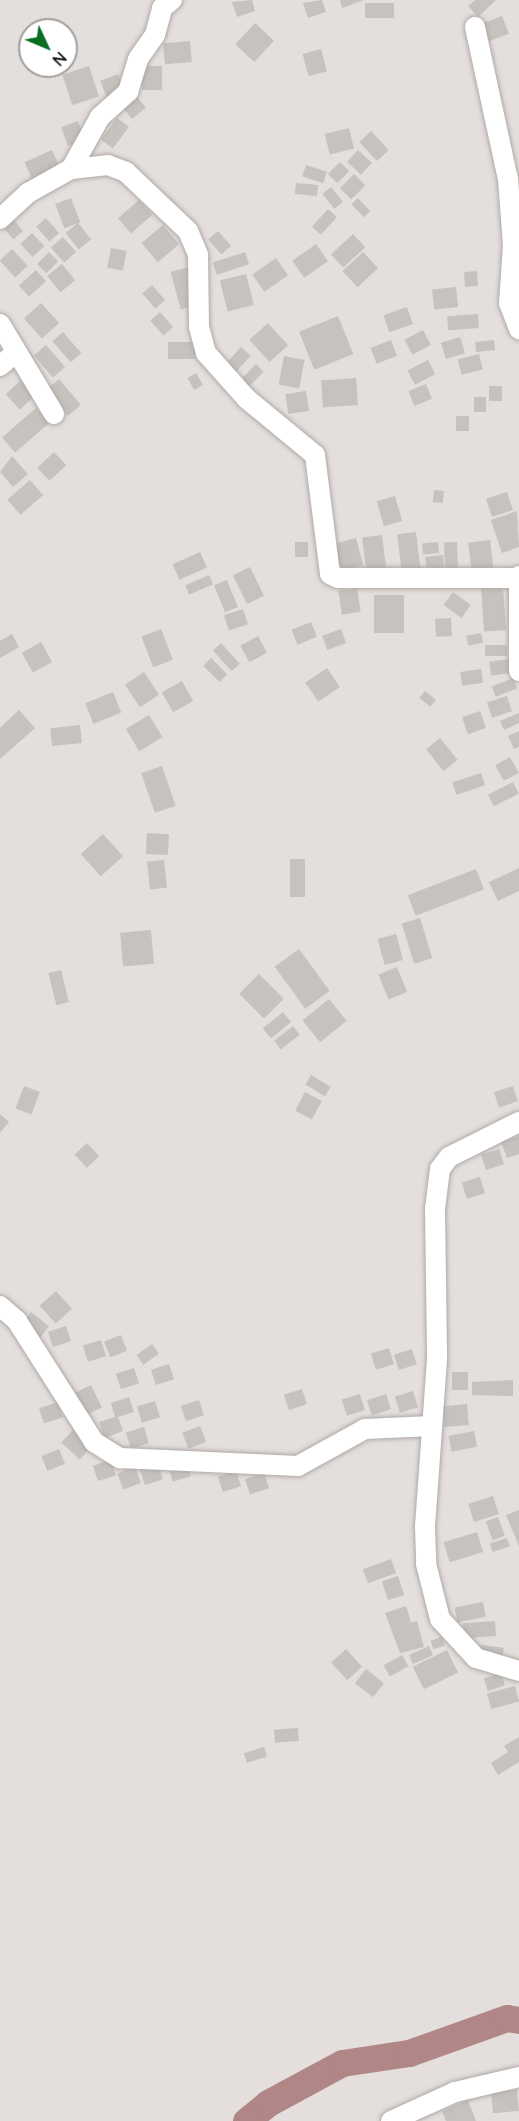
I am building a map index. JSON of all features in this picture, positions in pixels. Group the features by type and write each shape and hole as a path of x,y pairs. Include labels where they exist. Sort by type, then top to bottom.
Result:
{"street":[{"path":"71,169 100,117 128,92 138,59 155,35 162,8 172,0"},
{"path":"475,27 508,179 513,245 509,303 519,329"},
{"path":"0,219 28,193 71,169 108,165 126,172 188,231 198,255 199,327 206,353 247,399 309,448 320,465 330,574 338,578 518,577 519,671"},
{"path":"0,324 7,360 54,414"},
{"path":"519,1122 449,1157 440,1169 435,1209 437,1359 426,1564 440,1619 476,1658 519,1671"},
{"path":"0,1306 17,1321 82,1427 100,1449 120,1458 298,1466 365,1429 432,1426"},
{"path":"391,2121 455,2092 519,2077"}],"building":[{"path":"252,0 255,11 237,17 232,2"},
{"path":"322,0 326,12 308,18 303,3"},
{"path":"340,0 364,0 342,8"},
{"path":"475,0 496,0 478,17 468,6"},
{"path":"365,3 394,3 394,18 365,18"},
{"path":"502,16 509,34 486,42 480,25"},
{"path":"255,23 274,41 254,62 235,44"},
{"path":"190,41 192,62 165,64 163,43"},
{"path":"321,49 327,71 309,76 303,54"},
{"path":"89,66 99,96 72,105 63,78 78,78 78,70"},
{"path":"142,66 162,66 162,90 142,90"},
{"path":"118,74 124,90 106,97 100,81"},
{"path":"134,93 146,108 132,119 120,104"},
{"path":"117,118 129,127 113,149 101,140"},
{"path":"78,121 85,140 68,146 61,127"},
{"path":"349,128 354,148 330,154 325,134"},
{"path":"371,131 389,150 377,161 359,142"},
{"path":"52,150 60,168 33,180 25,162"},
{"path":"358,150 372,163 361,175 347,162"},
{"path":"340,162 349,171 337,183 328,174"},
{"path":"306,165 327,172 323,183 302,176"},
{"path":"354,174 365,185 351,199 340,188"},
{"path":"296,183 318,185 317,196 295,194"},
{"path":"331,187 343,202 334,209 322,194"},
{"path":"71,198 80,222 64,228 55,204"},
{"path":"358,198 370,211 364,217 351,204"},
{"path":"139,200 152,215 131,233 118,218"},
{"path":"328,209 337,217 321,235 312,227"},
{"path":"10,216 23,231 13,240 0,225"},
{"path":"46,218 59,233 49,242 36,227"},
{"path":"78,223 91,239 79,249 66,233"},
{"path":"163,225 179,244 158,262 142,243"},
{"path":"218,231 231,246 221,255 208,240"},
{"path":"32,233 44,246 33,257 20,244"},
{"path":"353,234 365,247 343,268 331,254"},
{"path":"63,237 76,252 64,263 51,247"},
{"path":"316,244 328,261 304,278 292,261"},
{"path":"111,248 127,251 123,271 107,268"},
{"path":"12,249 28,266 15,277 0,261"},
{"path":"49,252 58,261 46,273 37,264"},
{"path":"245,252 249,264 217,275 213,263"},
{"path":"363,252 378,268 358,287 343,271"},
{"path":"276,258 288,275 264,292 252,275"},
{"path":"62,264 75,280 60,292 47,276"},
{"path":"189,267 199,305 181,310 171,272"},
{"path":"36,270 46,281 29,297 19,285"},
{"path":"477,271 478,286 465,287 464,272"},
{"path":"246,274 254,305 228,312 220,281"},
{"path":"152,285 165,300 155,309 142,294"},
{"path":"456,287 458,307 434,309 432,290"},
{"path":"41,303 59,323 42,338 24,318"},
{"path":"407,307 413,324 389,332 383,315"},
{"path":"160,312 173,327 163,336 150,321"},
{"path":"478,314 479,328 448,330 447,316"},
{"path":"338,316 353,354 314,370 299,332"},
{"path":"268,323 288,345 269,362 249,340"},
{"path":"423,330 431,345 412,355 404,340"},
{"path":"63,332 81,353 71,362 52,341"},
{"path":"460,337 465,353 446,359 441,343"},
{"path":"391,340 397,356 377,364 370,348"},
{"path":"494,340 495,350 476,352 475,342"},
{"path":"168,342 196,342 196,359 168,359"},
{"path":"46,345 65,367 53,377 34,355"},
{"path":"241,347 251,356 232,377 222,368"},
{"path":"479,354 483,370 462,375 458,359"},
{"path":"284,356 305,360 299,388 278,384"},
{"path":"428,360 435,374 415,385 408,370"},
{"path":"256,364 264,372 245,390 238,382"},
{"path":"196,373 203,385 194,390 187,378"},
{"path":"356,378 358,405 323,407 321,380"},
{"path":"59,379 81,405 68,416 46,390"},
{"path":"21,380 35,395 20,410 6,394"},
{"path":"426,384 432,399 414,406 408,391"},
{"path":"489,386 502,386 502,401 489,401"},
{"path":"306,391 309,411 288,414 285,394"},
{"path":"474,397 486,397 486,412 474,412"},
{"path":"36,408 49,423 15,453 2,438"},
{"path":"456,416 469,416 469,431 456,431"},
{"path":"54,452 66,465 49,481 37,468"},
{"path":"12,456 28,474 13,487 0,472"},
{"path":"30,480 43,495 20,515 7,500"},
{"path":"434,490 444,491 443,503 433,502"},
{"path":"507,492 513,510 492,517 486,499"},
{"path":"395,496 402,521 384,526 377,501"},
{"path":"517,511 519,547 502,553 491,520"},
{"path":"416,532 421,571 402,573 397,534"},
{"path":"382,535 387,573 367,575 362,537"},
{"path":"356,538 363,565 339,572 332,544"},
{"path":"490,540 494,572 472,574 468,543"},
{"path":"295,542 308,542 308,557 295,557"},
{"path":"438,542 439,553 423,554 422,543"},
{"path":"444,542 457,542 458,571 445,571"},
{"path":"200,552 207,568 180,580 173,564"},
{"path":"443,555 445,575 427,577 425,557"},
{"path":"250,567 264,596 247,604 233,575"},
{"path":"209,575 213,584 189,595 185,586"},
{"path":"227,580 238,607 225,612 214,585"},
{"path":"503,586 506,630 484,631 481,588"},
{"path":"357,588 361,612 342,615 338,591"},
{"path":"453,592 471,605 461,618 444,605"},
{"path":"374,595 404,595 404,633 374,633"},
{"path":"243,609 248,624 229,630 224,615"},
{"path":"451,618 452,636 436,637 435,619"},
{"path":"311,622 317,637 298,645 292,630"},
{"path":"161,629 173,660 153,667 141,637"},
{"path":"341,629 346,643 327,650 322,636"},
{"path":"481,633 483,643 468,646 466,636"},
{"path":"12,634 19,647 0,658 0,641"},
{"path":"258,636 267,653 249,662 240,645"},
{"path":"41,642 52,662 33,673 22,653"},
{"path":"221,643 240,664 232,671 213,650"},
{"path":"485,645 507,645 507,656 485,656"},
{"path":"211,658 227,674 219,682 203,666"},
{"path":"509,659 511,673 491,676 489,662"},
{"path":"327,668 340,687 318,702 305,683"},
{"path":"481,669 483,683 462,686 460,672"},
{"path":"144,672 159,694 140,707 125,685"},
{"path":"513,678 517,688 496,697 492,687"},
{"path":"182,681 193,701 173,712 162,692"},
{"path":"425,691 436,700 430,707 419,698"},
{"path":"113,692 121,712 93,724 85,703"},
{"path":"507,696 512,711 492,718 487,702"},
{"path":"19,710 35,728 0,759 0,728"},
{"path":"480,711 486,728 468,734 462,717"},
{"path":"519,713 519,723 504,730 500,721"},
{"path":"149,715 162,737 139,751 126,729"},
{"path":"80,725 82,743 52,746 50,728"},
{"path":"519,731 519,747 514,749 508,736"},
{"path":"440,738 458,760 444,771 426,749"},
{"path":"510,757 519,773 504,781 495,765"},
{"path":"162,766 176,806 155,813 141,773"},
{"path":"481,773 485,785 456,795 452,782"},
{"path":"513,782 519,794 494,806 488,795"},
{"path":"147,833 169,834 168,855 146,854"},
{"path":"103,834 123,856 101,876 81,854"},
{"path":"290,859 305,859 305,897 290,897"},
{"path":"164,860 167,888 150,890 147,862"},
{"path":"519,868 519,891 498,901 489,882"},
{"path":"476,869 484,890 416,916 408,895"},
{"path":"420,918 432,958 414,964 402,924"},
{"path":"151,930 154,964 123,967 120,933"},
{"path":"396,934 403,960 385,965 378,939"},
{"path":"299,949 330,991 305,1009 275,967"},
{"path":"397,967 407,992 389,1000 378,974"},
{"path":"61,970 69,1002 56,1005 48,973"},
{"path":"259,974 284,999 264,1019 239,994"},
{"path":"329,999 347,1021 320,1042 303,1020"},
{"path":"283,1012 291,1022 271,1038 263,1028"},
{"path":"293,1026 300,1035 281,1049 274,1041"},
{"path":"311,1075 331,1087 325,1096 305,1084"},
{"path":"24,1086 40,1092 31,1114 15,1108"},
{"path":"513,1086 518,1101 499,1107 494,1092"},
{"path":"305,1092 322,1101 312,1119 295,1111"},
{"path":"0,1114 9,1122 0,1133"},
{"path":"519,1136 519,1154 507,1158 501,1142"},
{"path":"87,1143 99,1156 87,1168 75,1155"},
{"path":"499,1149 504,1164 486,1170 481,1155"},
{"path":"480,1177 485,1193 467,1199 462,1183"},
{"path":"56,1291 72,1309 56,1324 40,1306"},
{"path":"31,1312 49,1326 40,1338 22,1324"},
{"path":"66,1326 71,1341 53,1347 48,1332"},
{"path":"121,1335 127,1351 110,1357 104,1341"},
{"path":"101,1340 106,1356 88,1362 83,1346"},
{"path":"152,1344 159,1354 143,1365 136,1355"},
{"path":"389,1348 394,1364 376,1370 371,1354"},
{"path":"412,1349 417,1364 399,1370 394,1355"},
{"path":"169,1364 174,1379 156,1385 151,1370"},
{"path":"134,1368 139,1383 121,1389 116,1374"},
{"path":"452,1372 468,1372 468,1390 452,1390"},
{"path":"513,1380 513,1396 472,1395 472,1382"},
{"path":"91,1385 102,1407 84,1416 73,1394"},
{"path":"302,1389 307,1404 289,1410 284,1395"},
{"path":"413,1391 418,1407 400,1413 395,1397"},
{"path":"360,1394 365,1410 347,1416 342,1400"},
{"path":"386,1394 391,1409 372,1415 367,1400"},
{"path":"129,1397 134,1412 118,1417 123,1431 104,1438 99,1422 115,1417 111,1403"},
{"path":"199,1400 204,1415 186,1421 181,1406"},
{"path":"155,1401 160,1417 142,1423 137,1407"},
{"path":"58,1402 63,1417 44,1423 39,1408"},
{"path":"467,1404 469,1425 444,1427 442,1406"},
{"path":"200,1426 206,1442 188,1449 182,1433"},
{"path":"144,1427 149,1443 131,1449 126,1433"},
{"path":"73,1430 91,1447 80,1459 61,1442"},
{"path":"474,1431 477,1447 452,1452 448,1436"},
{"path":"59,1449 65,1464 47,1471 41,1456"},
{"path":"111,1460 116,1475 98,1481 93,1466"},
{"path":"186,1460 191,1476 173,1482 168,1466"},
{"path":"158,1464 163,1479 145,1485 140,1470"},
{"path":"135,1467 141,1483 123,1490 117,1474"},
{"path":"236,1471 241,1486 223,1492 218,1477"},
{"path":"264,1473 269,1488 250,1494 245,1479"},
{"path":"493,1496 499,1514 474,1522 468,1504"},
{"path":"519,1510 519,1546 506,1515"},
{"path":"498,1517 505,1536 493,1540 486,1521"},
{"path":"477,1532 483,1552 450,1562 444,1542"},
{"path":"507,1538 510,1547 493,1552 490,1544"},
{"path":"391,1559 396,1573 368,1583 363,1569"},
{"path":"398,1576 404,1595 388,1600 382,1581"},
{"path":"483,1602 486,1617 457,1622 455,1608"},
{"path":"406,1606 411,1622 403,1625 417,1621 424,1647 400,1653 385,1613"},
{"path":"495,1621 496,1636 464,1638 463,1623"},
{"path":"442,1637 445,1646 433,1649 431,1641"},
{"path":"481,1645 504,1648 503,1658 480,1655"},
{"path":"429,1646 433,1655 413,1664 409,1655"},
{"path":"346,1649 362,1667 347,1680 331,1662"},
{"path":"447,1650 458,1672 424,1689 413,1667"},
{"path":"402,1655 408,1666 390,1677 384,1665"},
{"path":"366,1669 384,1683 373,1697 355,1683"},
{"path":"501,1673 505,1685 488,1691 484,1679"},
{"path":"515,1686 519,1701 491,1709 487,1694"},
{"path":"298,1728 299,1741 275,1743 274,1730"},
{"path":"519,1737 519,1762 498,1775 491,1763 508,1752 504,1746"},
{"path":"264,1747 267,1757 247,1763 244,1753"},
{"path":"517,2090 519,2111 493,2113 491,2092"},
{"path":"468,2100 476,2121 446,2121 442,2111"}],"waterway":[{"path":"246,2121 268,2103 342,2063 409,2053 507,2018 519,2020"}]}
